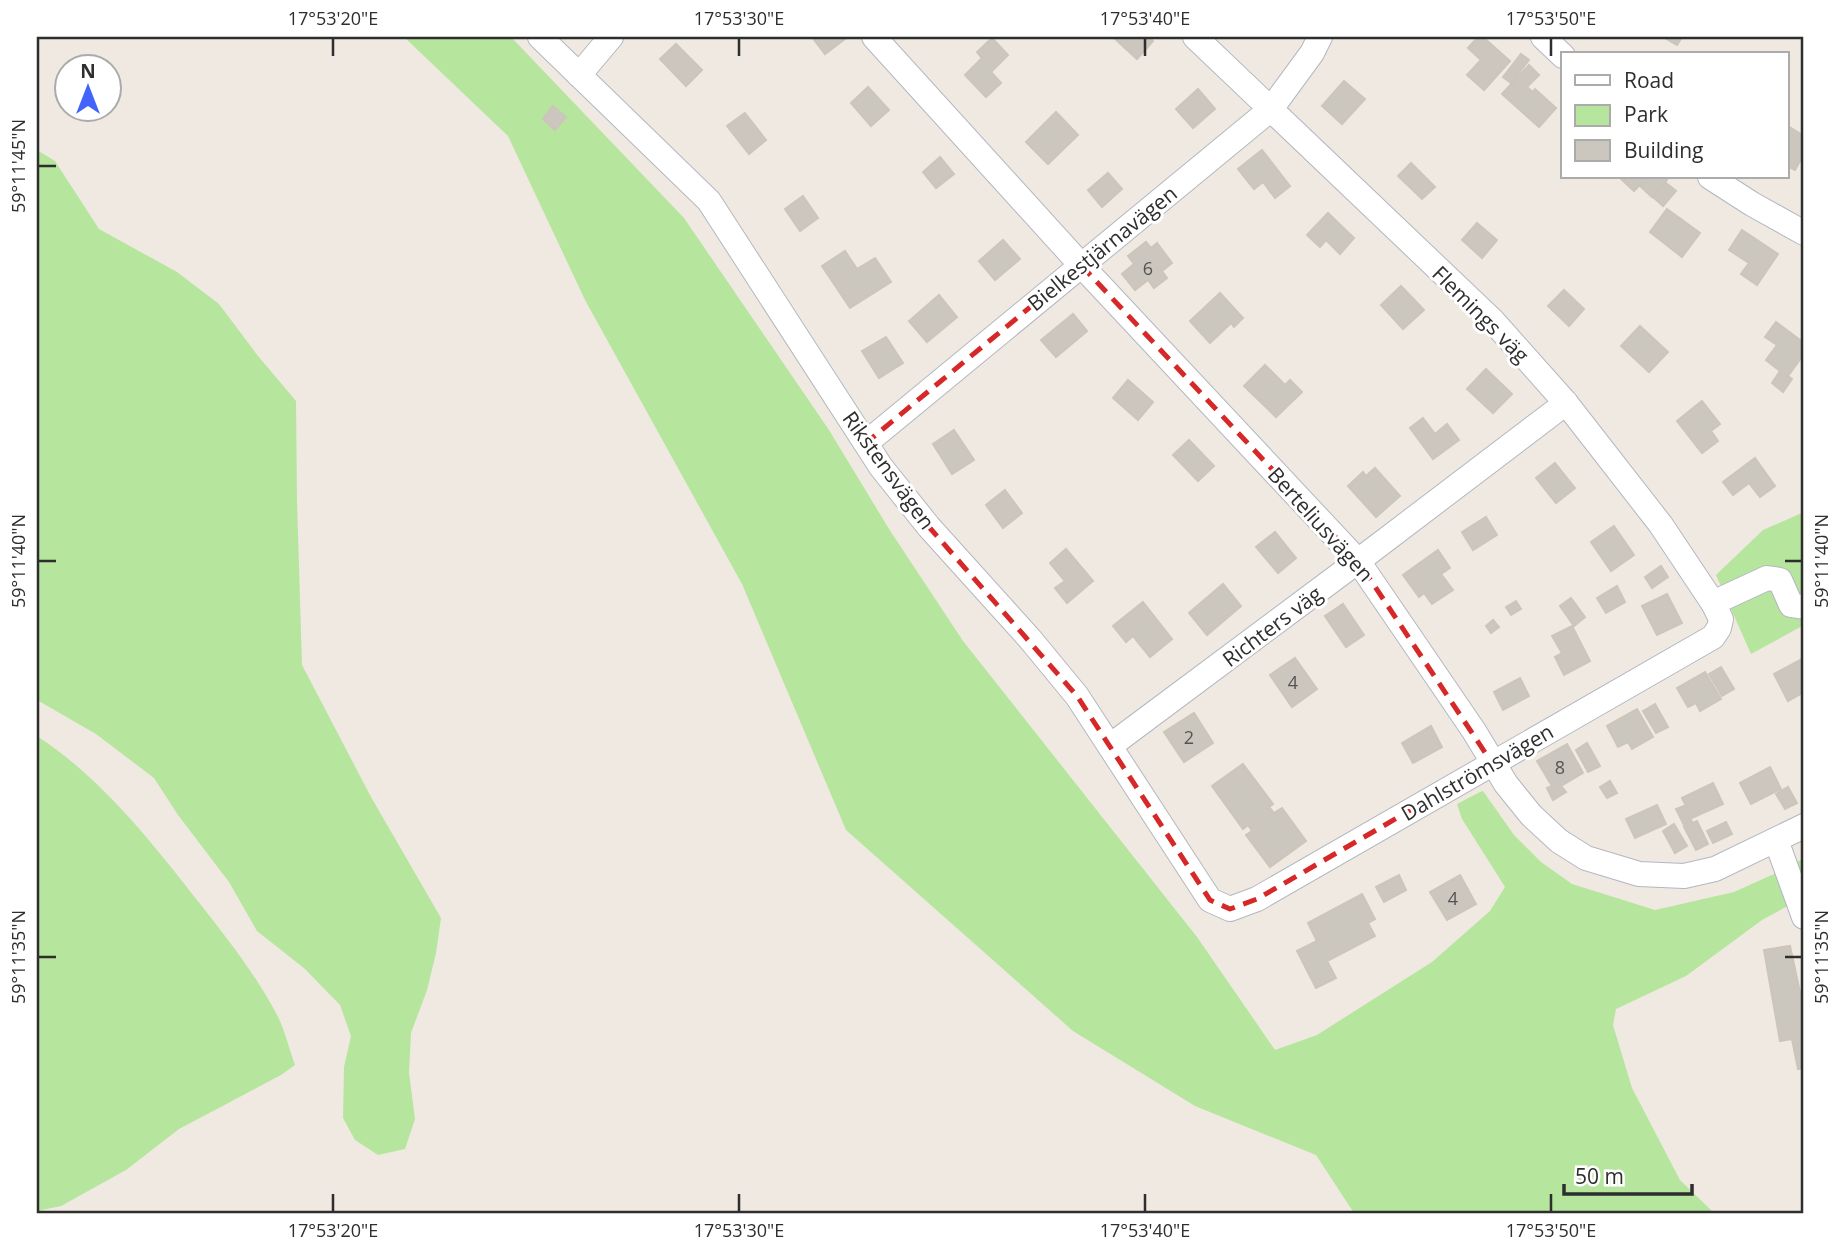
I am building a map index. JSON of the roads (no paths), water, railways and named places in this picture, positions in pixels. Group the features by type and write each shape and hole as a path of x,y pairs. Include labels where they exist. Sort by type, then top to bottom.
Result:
{"street":[{"name":"Rikstensvägen","path":"540,37 709,201 881,467 929,527 1030,639 1077,696 1210,900 1230,909"},
{"path":"579,75 611,37"},
{"name":"Berteliusvägen","path":"874,37 1081,265 1358,561 1474,731 1506,784 1531,816 1559,841 1586,858 1639,874 1684,876 1715,869 1804,826"},
{"name":"Flemings väg","path":"1195,37 1493,321 1566,404 1661,525 1713,603 1721,619 1719,628"},
{"name":"Bielkestjärnavägen","path":"866,443 1271,109 1312,53 1320,37"},
{"path":"1543,37 1561,54"},
{"path":"1712,178 1804,233"},
{"name":"Richters väg","path":"1110,746 1566,404"},
{"path":"1713,603 1767,578 1780,580 1791,605 1804,607"},
{"name":"Dahlströmsvägen","path":"1230,909 1257,899 1713,637 1719,628"},
{"path":"1776,840 1804,917"}]}
